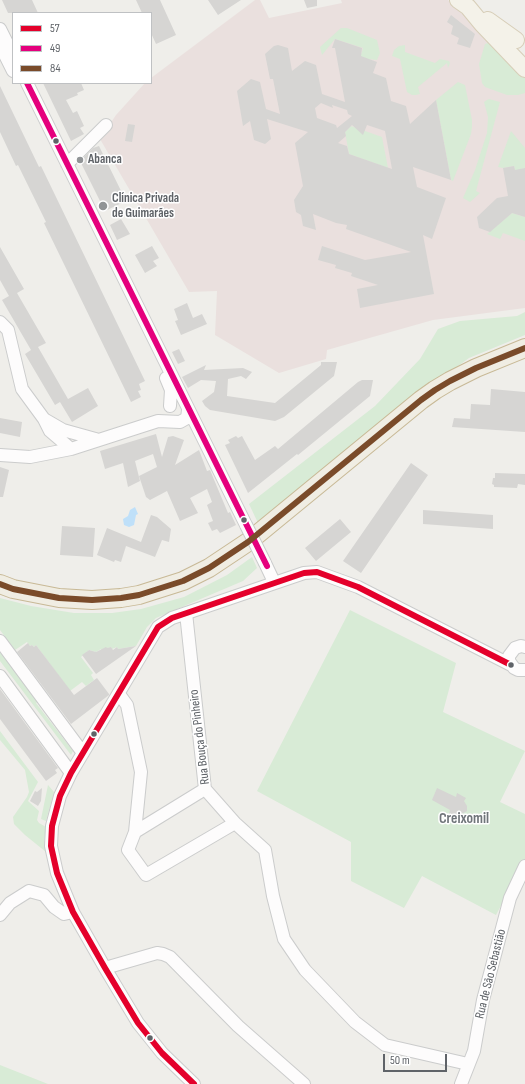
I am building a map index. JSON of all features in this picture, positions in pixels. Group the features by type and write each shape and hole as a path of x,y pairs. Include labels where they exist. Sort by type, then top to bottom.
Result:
{"highway":[{"path":"0,584 19,590 59,598 92,600 139,595 183,581 209,568 248,542 435,390 466,372 525,348"},
{"path":"0,594 44,604 91,609 120,607 147,602 185,590 218,573 251,552 441,398 479,376 525,358"}],"main road":[{"path":"463,4 525,68"},
{"path":"463,4 521,40"},
{"path":"497,40 521,40"}],"street":[{"path":"0,29 12,53"},
{"path":"0,45 12,69"},
{"path":"19,84 171,390 169,417 198,429"},
{"path":"27,84 274,582"},
{"path":"67,164 106,125"},
{"path":"0,322 8,330 22,389 44,419 50,431 71,449"},
{"path":"158,421 173,403 180,402 188,408"},
{"path":"0,455 30,457 71,449 158,421 178,422 187,418 188,408"},
{"path":"44,419 63,430 100,440"},
{"path":"63,430 68,438 71,449"},
{"path":"194,1084 162,1053 138,1023 73,912 57,874 51,846 52,826 60,796 83,753 158,628 172,618 274,582 304,573 317,572 358,587 518,668"},
{"name":"Rua Bouça do Pinheiro","path":"186,613 205,789 235,823 265,850 273,896 284,939 305,970 355,1022 384,1045 468,1064"},
{"path":"0,641 83,753"},
{"path":"488,652 520,648"},
{"path":"520,648 509,656 525,681"},
{"path":"0,676 72,772"},
{"path":"119,694 127,706 141,772 135,832 128,850 146,875 235,823"},
{"path":"135,832 205,789"},
{"name":"Rua de São Sebastião","path":"461,1084 474,1051 483,1000 510,898 525,866"},
{"path":"0,915 10,903 29,891 44,895 54,907 64,914 73,912"},
{"path":"105,968 157,953 170,957 238,1026 304,1084"}],"shaded area":[{"path":"255,0 260,0 269,18 342,3 341,0 448,0 525,73 525,308 433,320 327,350 326,359 279,373 215,335 217,291 189,292 100,139 116,115 144,84 152,84 152,77"}],"green space":[{"path":"341,28 347,28 377,40 380,53 377,60 360,58 363,48 335,39 322,55 320,47"},
{"path":"485,44 492,44 525,77 525,93 518,95 507,95 485,87 482,83 479,64"},
{"path":"405,45 405,52 435,63 440,59 449,61 450,63 448,68 447,63 418,87 420,94 412,95 407,92 400,59 392,56 394,50 399,46"},
{"path":"458,82 465,85 472,127 471,134 453,181 451,180 436,100"},
{"path":"489,99 500,102 476,191 480,193 470,202 463,198 475,170 487,133 488,117 484,102"},
{"path":"351,126 382,137 388,168 349,154 345,132"},
{"path":"511,131 525,148 525,168 523,168 519,191 514,166 503,168 498,167"},
{"path":"512,213 525,217 525,241 503,233 500,239 487,234"},
{"path":"525,312 525,335 469,358 423,392 258,523 249,504 375,406 420,359 438,329 460,321 517,316"},
{"path":"252,557 257,568 243,581 156,618 147,627 136,646 118,649 117,647 112,649 111,647 101,649 96,652 89,650 81,657 93,673 91,675 94,680 86,686 82,682 70,691 36,645 34,647 32,645 30,646 27,642 15,650 0,630 0,598 31,606 74,613 112,613 141,609 184,597 227,575"},
{"path":"350,610 456,663 443,712 525,751 500,802 525,814 525,860 496,915 422,876 404,908 351,881 351,842 257,791"},
{"path":"0,646 40,700 36,703 73,751 71,755 0,661"},
{"path":"0,731 38,782 28,801 39,811 37,820 39,823 46,827 44,840 46,852 14,824 13,817 29,792 25,770 0,740"},
{"path":"48,785 54,792 46,821 41,819"},
{"path":"0,1065 48,1084 0,1084"}],"water":[{"path":"135,507 138,514 136,515 134,525 129,527 124,525 123,519 128,516 130,510"}],"building":[{"path":"2,0 32,0 38,12 12,12 8,13"},
{"path":"136,0 160,0 176,35 156,44 152,35 152,12 142,12"},
{"path":"208,0 241,0 218,15"},
{"path":"304,0 317,0 317,6 307,8"},
{"path":"451,15 475,34 470,48 457,44 459,38 451,34 453,26 447,22"},
{"path":"335,39 362,48 361,56 377,62 373,73 386,78 391,101 406,106 410,124 436,100 451,180 413,167 417,187 446,198 432,239 423,235 434,294 360,308 357,289 378,285 351,276 352,273 335,268 336,265 318,260 322,246 365,260 411,252 346,229 347,225 336,223 313,214 316,230 303,226 301,215 296,212 294,200 303,186 295,143 308,132 267,119 271,139 265,144 254,140 250,121 243,126 237,91 251,79 260,82 266,109 280,114 273,79 270,79 265,54 274,46 278,45 288,48 292,71 305,61 316,65 322,94 345,102 335,48 332,48","holes":["321,103 333,108 332,105 347,110 348,114 352,116 337,128 336,125 317,118 315,108","352,125 363,135 367,125 385,131 392,169 349,154 347,146 338,143 346,136 345,132"]},
{"path":"43,84 81,84 84,90 77,93 78,95 66,100 73,113 77,111 84,126 80,128 84,134 71,141"},
{"path":"0,86 39,167 41,166 145,381 139,384 141,390 138,391 141,397 131,402 44,223 46,222 18,165 16,166 0,132"},
{"path":"128,124 135,125 132,142 125,141"},
{"path":"99,146 126,201 105,211 80,161 93,148"},
{"path":"514,166 515,170 525,168 525,217 512,213 490,232 479,228 477,217 497,198 508,196 503,168"},
{"path":"121,219 130,234 117,240 110,225"},
{"path":"152,246 159,258 153,261 157,266 145,273 135,255"},
{"path":"0,247 24,289 17,293 46,343 38,347 68,399 88,388 98,406 72,422 60,402 55,405 25,354 31,350 2,300 9,296 0,280"},
{"path":"187,303 193,318 202,314 207,324 181,335 175,321 178,320 174,309"},
{"path":"179,349 185,361 178,364 172,352"},
{"path":"321,362 337,362 334,376 284,417 275,421 210,410 202,401 214,392 216,381 201,380 188,388 182,377 206,365 204,370 243,368 252,372 246,379 241,376 228,379 227,396 275,403 321,365"},
{"path":"362,380 373,380 370,396 298,455 297,454 248,493 225,445 230,443 228,440 236,436 238,438 242,436 255,460 275,446 278,449"},
{"path":"491,389 525,392 525,432 452,427 454,418 470,419 471,404 490,405"},
{"path":"0,418 22,422 20,437 0,433"},
{"path":"156,434 162,457 168,437 173,436 184,440 175,465 199,450 207,471 210,470 228,513 230,512 236,525 220,533 217,529 212,531 208,523 213,521 207,505 212,502 207,489 190,498 198,513 180,521 167,491 150,500 146,497 139,476 157,467 153,454 135,461 140,481 128,487 123,463 105,469 100,451"},
{"path":"411,463 428,475 361,573 343,561"},
{"path":"0,467 9,470 3,497 0,497"},
{"path":"495,473 525,474 525,485 518,484 517,488 494,487 492,484 493,478 495,478"},
{"path":"423,510 493,515 493,529 423,524"},
{"path":"151,515 157,517 171,529 169,542 162,540 155,557 126,546 121,562 115,560 114,562 97,555 107,528 141,542"},
{"path":"340,519 351,532 316,561 305,548"},
{"path":"62,526 95,528 93,557 60,555"},
{"path":"28,643 30,646 32,645 34,647 36,645 74,695 97,678 109,695 71,724 17,652"},
{"path":"136,646 96,674 82,655 89,650 96,652 106,647 111,647 113,650 117,647 118,649"},
{"path":"0,689 58,768 55,770 57,773 46,781 0,719"},
{"path":"42,788 41,801 38,806 30,801 35,791 37,792"},
{"path":"437,788 456,797 457,793 466,798 464,801 467,806 467,811 462,814 458,814 456,818 449,814 450,810 432,800"}],"transit line":[{"name":"49","path":"27,84 267,566"},
{"name":"84","path":"0,584 13,589 59,598 92,600 139,595 183,581 209,568 248,542 435,390 476,368 525,348"},
{"name":"57","path":"194,1084 162,1053 138,1023 73,912 57,873 51,846 52,826 60,796 71,773 158,627 172,618 304,573 317,572 358,587 511,665"}],"place":[{"name":"Abanca","path":"80,160"},
{"name":"Clínica Privada de Guimarães","path":"103,206"}],"district":[{"name":"Creixomil","path":"464,819"}]}
